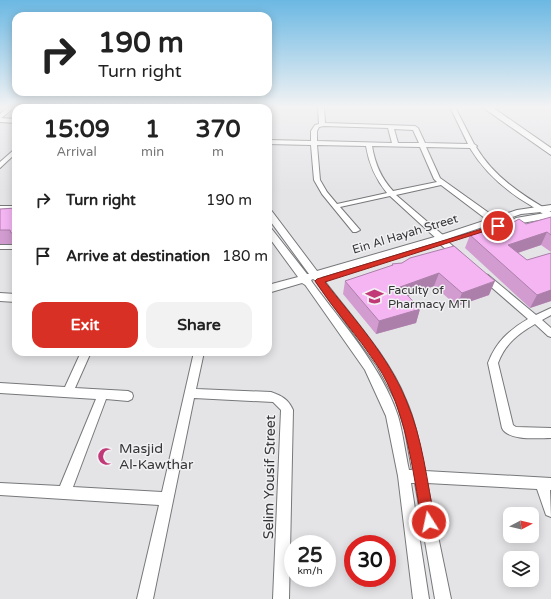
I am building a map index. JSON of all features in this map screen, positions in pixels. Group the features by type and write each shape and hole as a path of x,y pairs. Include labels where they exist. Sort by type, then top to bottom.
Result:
{"main road":[{"path":"526,135 551,152"},
{"path":"539,135 551,143"}],"street":[{"path":"315,135 317,180 324,193 356,230"},
{"path":"393,135 396,145"},
{"path":"418,135 434,176 440,182 493,220"},
{"path":"468,135 486,166 494,176 540,209 551,215"},
{"path":"272,142 474,146"},
{"path":"369,144 373,168 391,193 468,263"},
{"path":"0,166 12,154"},
{"path":"336,206 440,182"},
{"path":"0,208 12,208"},
{"name":"Ein Al Hayah Street","path":"443,240 493,220 520,212 551,208"},
{"name":"Ein Al Hayah Street","path":"272,294 312,279 443,240 511,222 551,215"},
{"path":"272,218 369,367 392,416 404,476 420,599"},
{"path":"272,235 312,279 381,363 395,387 406,415 420,476 442,599"},
{"path":"0,247 12,247"},
{"path":"481,274 551,333"},
{"name":"Ein Al Hayah Street","path":"272,287 312,279"},
{"path":"0,297 12,298"},
{"path":"0,303 12,304"},
{"path":"551,311 504,340 496,353 493,363 508,428 515,432 551,433"},
{"path":"68,392 84,356"},
{"path":"145,599 198,356"},
{"path":"369,367 381,363"},
{"path":"0,388 128,396"},
{"name":"Selim Yousif Street","path":"190,393 271,397 281,401 285,405 287,415 281,599"},
{"path":"64,493 103,394"},
{"path":"404,476 546,484 551,510"},
{"path":"0,489 166,499"}],"building":[{"path":"12,208 12,233 10,230 0,230 0,209"},
{"path":"551,217 551,235 547,232 508,245 527,260 551,253 551,290 537,295 470,235 505,225 503,224 512,223 519,219 526,224"},
{"path":"454,246 495,281 462,293 439,273 400,287 420,309 379,321 345,281 393,265 392,264 402,263 410,258"}],"place":[{"name":"Faculty of Pharmacy MTI","path":"375,297"},
{"name":"Masjid Al-Kawthar","path":"106,456"}],"route":[{"path":"429,522 411,430 401,400 388,374 375,354 320,281 498,226"}]}
